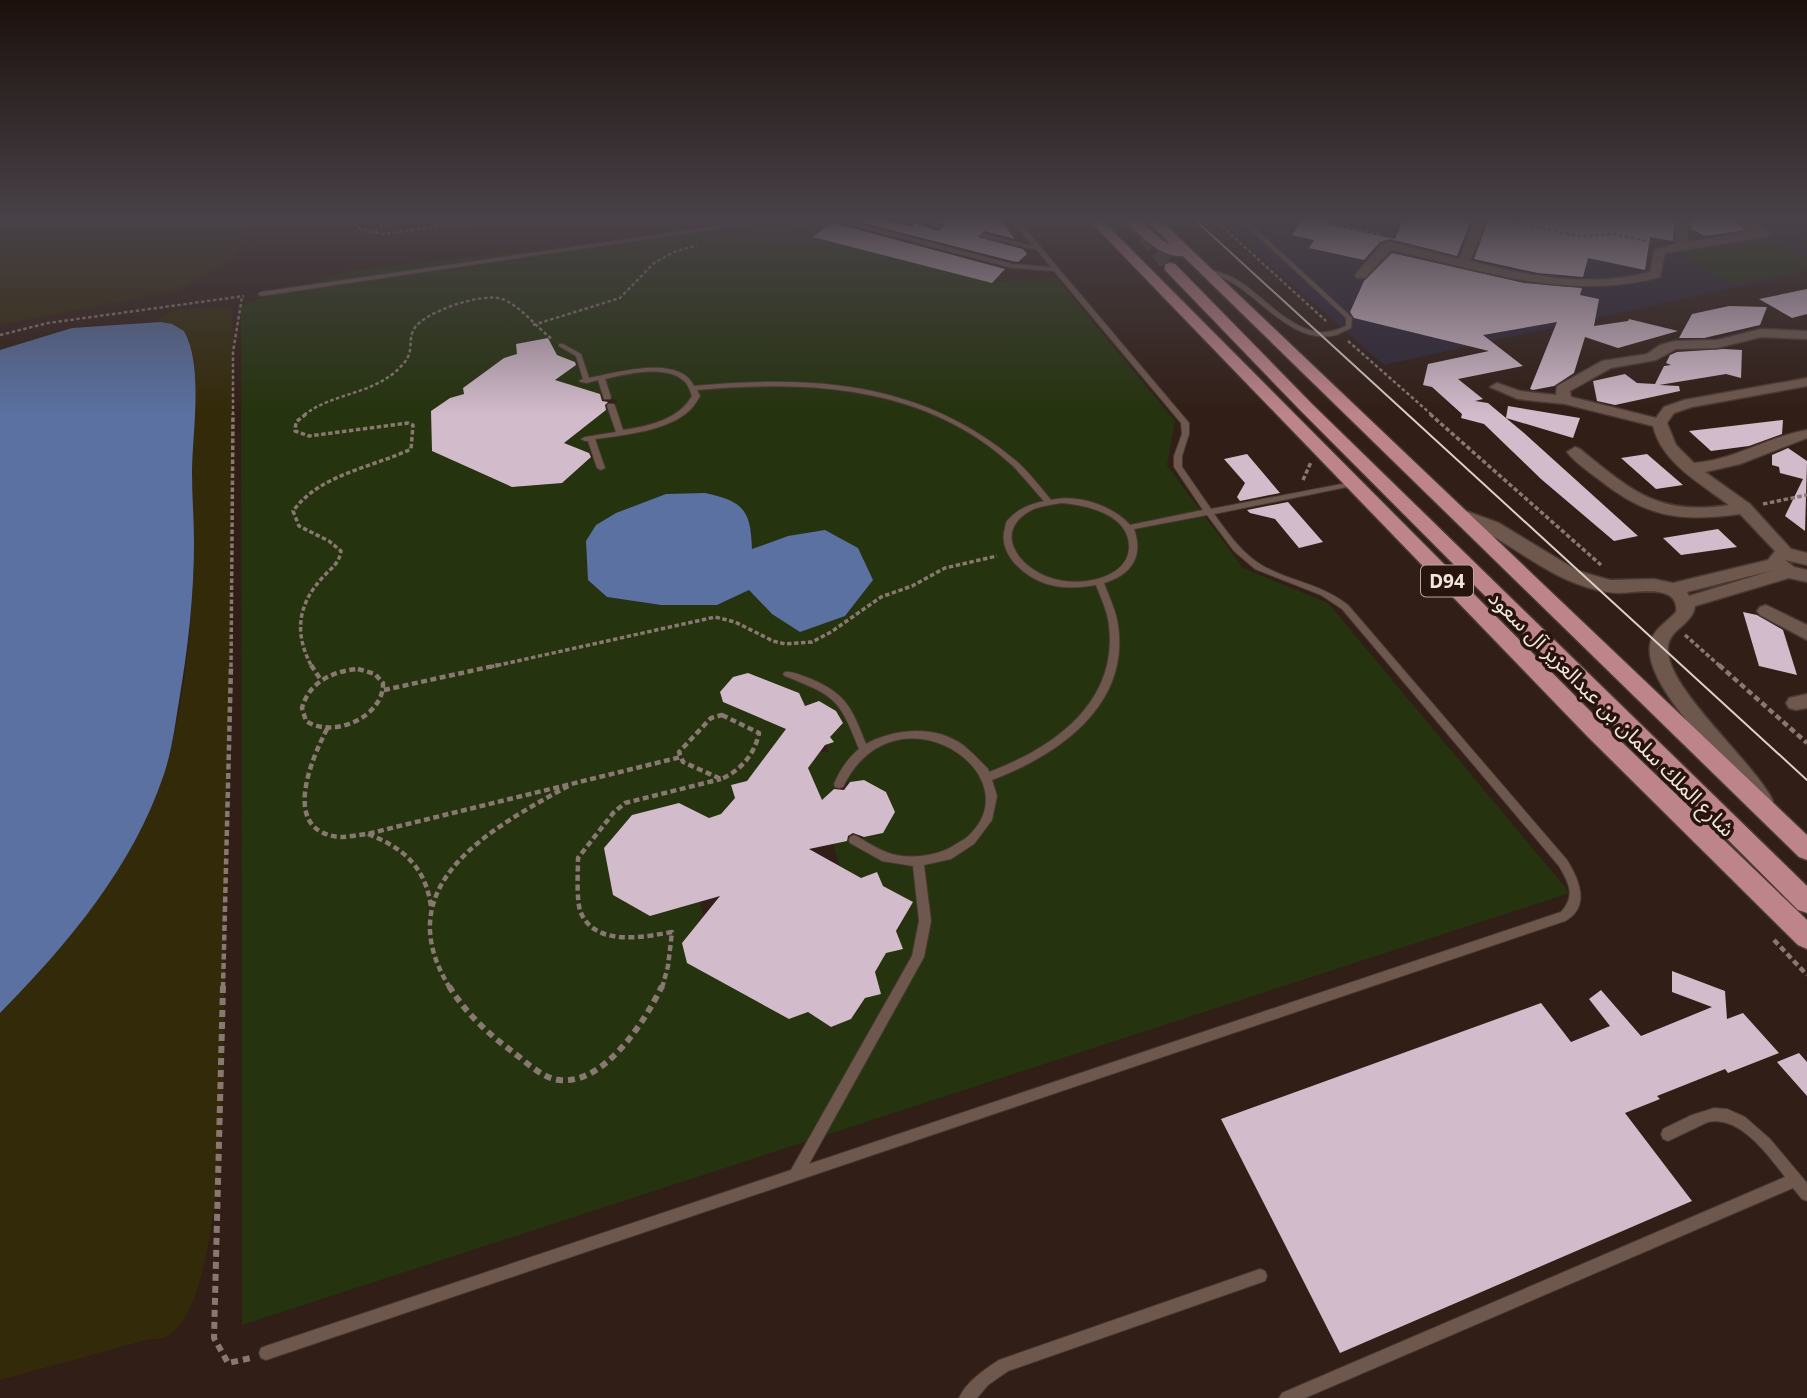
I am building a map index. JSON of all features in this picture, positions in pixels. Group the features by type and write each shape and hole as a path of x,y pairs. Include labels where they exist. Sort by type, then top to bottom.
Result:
{"main road":[{"name":"شارع الملك سلمان بن عبدالعزيز آل سعود","path":"1157,283 1596,731 1807,937"},
{"path":"1186,283 1306,407 1807,902"},
{"name":"شارع الملك سلمان بن عبدالعزيز آل سعود","path":"1221,283 1807,850"}],"street":[{"path":"1564,283 1605,283"},
{"path":"1565,400 1562,388 1565,384 1588,376 1607,364 1651,356 1665,348 1717,344 1761,333 1807,335"},
{"path":"1790,566 1744,509 1667,445 1662,437 1660,423 1669,410 1689,403 1807,382"},
{"path":"1497,387 1518,395 1565,400 1660,423"},
{"path":"1692,468 1732,462 1771,443 1807,435"},
{"path":"1575,452 1624,492 1651,506 1697,514 1744,509"},
{"path":"1458,513 1492,524 1553,567 1571,575 1603,585 1629,586 1648,583 1678,596 1807,559"},
{"path":"1678,596 1686,613 1661,638 1659,645 1664,674 1674,690 1747,776 1772,817"},
{"path":"1766,611 1807,633"}],"lane":[{"path":"261,294 335,283"},
{"path":"266,1353 1564,916 1571,910 1576,894 1575,884 1563,863 1353,615 1337,599 1320,589 1264,571 1247,561 1176,463 1187,433 1185,423 1068,283"},
{"path":"1238,283 1295,326 1316,332 1338,332 1349,327 1349,318 1311,283"},
{"path":"561,345 579,355 585,381 641,370 661,369 686,377 694,388 695,401 675,418 663,424 588,438 601,468"},
{"path":"601,378 607,397"},
{"path":"694,388 750,382 806,383 860,390 911,403 958,423 1000,450 1026,474 1048,501"},
{"path":"611,407 620,432"},
{"path":"1127,528 1352,484"},
{"path":"1048,501 1074,501 1099,507 1120,520 1127,528 1134,546 1128,564 1111,578 1073,585 1046,580 1024,569 1010,553 1006,536 1012,521 1027,508 1048,501"},
{"path":"986,778 1033,760 1054,747 1079,725 1098,701 1112,664 1115,645 1114,626 1099,582"},
{"path":"788,674 840,697 849,711 864,750"},
{"path":"839,784 844,772 864,750 893,737 917,735 941,739 969,754 986,778 990,806 978,834 953,854 918,863 883,857 855,839"},
{"path":"796,1174 918,957 925,921 918,863"},
{"path":"1668,1134 1712,1114 1738,1119 1755,1132 1807,1195"},
{"path":"1287,1398 1795,1180"},
{"path":"967,1398 983,1380 1004,1365 1260,1276"}],"path":[{"path":"533,325 620,298 636,283"},
{"path":"1285,283 1613,576 1629,586"},
{"path":"0,335 48,323 261,294"},
{"path":"242,297 233,352 233,580 214,1338 228,1363 266,1353"},
{"path":"321,680 302,652 298,629 308,597 338,562 341,551 334,542 295,524 293,511 302,498 320,486 411,449 413,425 408,423 309,436 295,430 296,422 319,406 373,386 393,375 410,353 409,342 416,326 432,314 483,299 497,297 504,300 561,345"},
{"path":"1744,509 1807,495"},
{"path":"384,690 715,617 727,618 767,641 802,644 826,637 868,604 891,592 919,583 943,569 1010,553"},
{"path":"1673,624 1807,743"},
{"path":"346,670 369,670 383,681 384,690 375,708 353,723 327,729 307,722 302,715 304,697 321,680 346,670"},
{"path":"367,834 386,841 416,863 429,889 433,952 443,976 474,1019 493,1038 548,1077 561,1081 589,1075 624,1044 653,1005 664,982 672,932 620,939 585,919 580,912 578,858 614,812 625,803 721,779 730,776 759,744 759,733 722,715 711,718 680,752 683,762 721,779"},
{"path":"327,729 308,770 304,812 308,822 326,834 353,837 681,757"},
{"path":"431,908 447,877 470,848 499,825 570,785"}],"shaded area":[{"path":"1291,283 1752,283 1384,365"}],"green space":[{"path":"310,283 1060,283 1175,421 1167,465 1243,568 1328,603 1570,893 242,1325 241,305","holes":["548,338 557,355 578,363 555,380 618,401 564,443 594,455 562,483 512,487 432,451 431,411 450,398 464,394 463,388 504,358 517,354 517,344","752,530 752,549 788,536 772,614 749,590 717,605 661,605 607,597","748,673 805,706 819,701 836,711 843,724 830,737 833,742 825,745 829,752 820,752 808,768 822,800 839,784 864,780 886,792 895,812 882,834 854,839 830,835 840,866 861,878 877,872 883,886 913,902 875,972 881,994 865,998 851,1019 831,1027 808,1012 789,1019 688,963 683,943 703,916 700,901 650,916 613,895 604,848 632,815 679,803 709,818 721,814 735,798 731,785 747,782 790,724 777,725 723,702 720,692 733,677"]}],"sand":[{"path":"0,283 188,283 174,291 0,325"},
{"path":"218,307 232,309 234,341 223,1094 217,1186 205,1262 195,1296 182,1322 166,1337 0,1380 0,1013 67,939 107,886 140,829 164,770 180,707 192,607 195,378 188,338 178,329 157,320 177,310"}],"water":[{"path":"161,322 172,324 184,331 194,362 196,400 192,473 192,602 169,756 151,808 116,872 74,932 0,1013 0,350 72,328"},
{"path":"705,493 728,500 742,509 750,525 752,549 788,536 825,530 858,548 873,580 845,616 800,632 772,614 749,590 717,605 661,605 607,597 588,580 586,541 596,525 616,513 666,494"}],"building":[{"path":"1363,283 1527,283 1582,288 1580,295 1599,299 1594,326 1629,319 1678,331 1618,348 1585,337 1574,373 1554,386 1533,390 1530,389 1557,322 1483,335 1523,366 1458,379 1483,399 1475,401 1488,403 1638,536 1614,541 1541,479 1484,424 1461,418 1462,414 1432,387 1423,385 1428,364 1489,351 1354,318 1350,312"},
{"path":"1807,289 1807,314 1792,318 1759,299"},
{"path":"1729,306 1767,307 1760,325 1704,338 1679,338 1692,314"},
{"path":"548,338 557,355 575,362 576,365 555,380 600,394 602,401 608,402 605,405 606,410 564,443 589,453 591,457 562,483 512,487 432,451 431,411 450,398 464,394 463,388 504,358 517,354 516,344"},
{"path":"1742,350 1741,378 1726,374 1659,385 1679,386 1680,391 1615,405 1597,401 1593,381 1625,374 1637,383 1655,384 1664,366 1671,365 1666,363 1670,355 1677,352"},
{"path":"1508,406 1580,418 1573,438 1506,418"},
{"path":"1783,420 1782,434 1749,446 1711,451 1689,431"},
{"path":"1788,448 1807,461 1805,531 1785,516 1803,479 1780,473 1779,467 1772,465 1772,455"},
{"path":"1247,454 1280,493 1240,501 1237,497 1245,483 1224,459"},
{"path":"1647,454 1683,485 1656,489 1621,458"},
{"path":"1288,502 1323,542 1299,548 1275,519 1247,510"},
{"path":"1718,529 1737,547 1681,555 1663,538"},
{"path":"1743,612 1757,615 1783,630 1797,675 1759,666"},
{"path":"748,673 799,693 805,706 819,701 836,711 843,723 830,737 834,742 825,745 808,768 822,800 834,789 844,790 850,782 864,780 886,792 895,812 883,833 864,837 853,833 848,836 847,841 809,849 861,878 877,872 883,886 913,902 896,931 903,949 886,953 875,972 881,994 865,998 851,1019 831,1027 808,1012 789,1019 687,963 682,943 720,896 650,916 613,895 604,848 632,815 679,803 709,818 721,814 735,798 731,785 747,781 786,729 723,702 720,692 733,677"},
{"path":"1672,971 1725,991 1727,1019 1743,1013 1779,1053 1728,1073 1725,1069 1657,1096 1660,1099 1625,1113 1692,1201 1340,1353 1221,1119 1541,1003 1571,1042 1610,1026 1589,999 1601,990 1641,1036 1712,1007 1672,992"},
{"path":"1799,1053 1807,1062 1807,1096 1777,1062"}],"tram line":[{"path":"1264,283 1807,780"}]}
